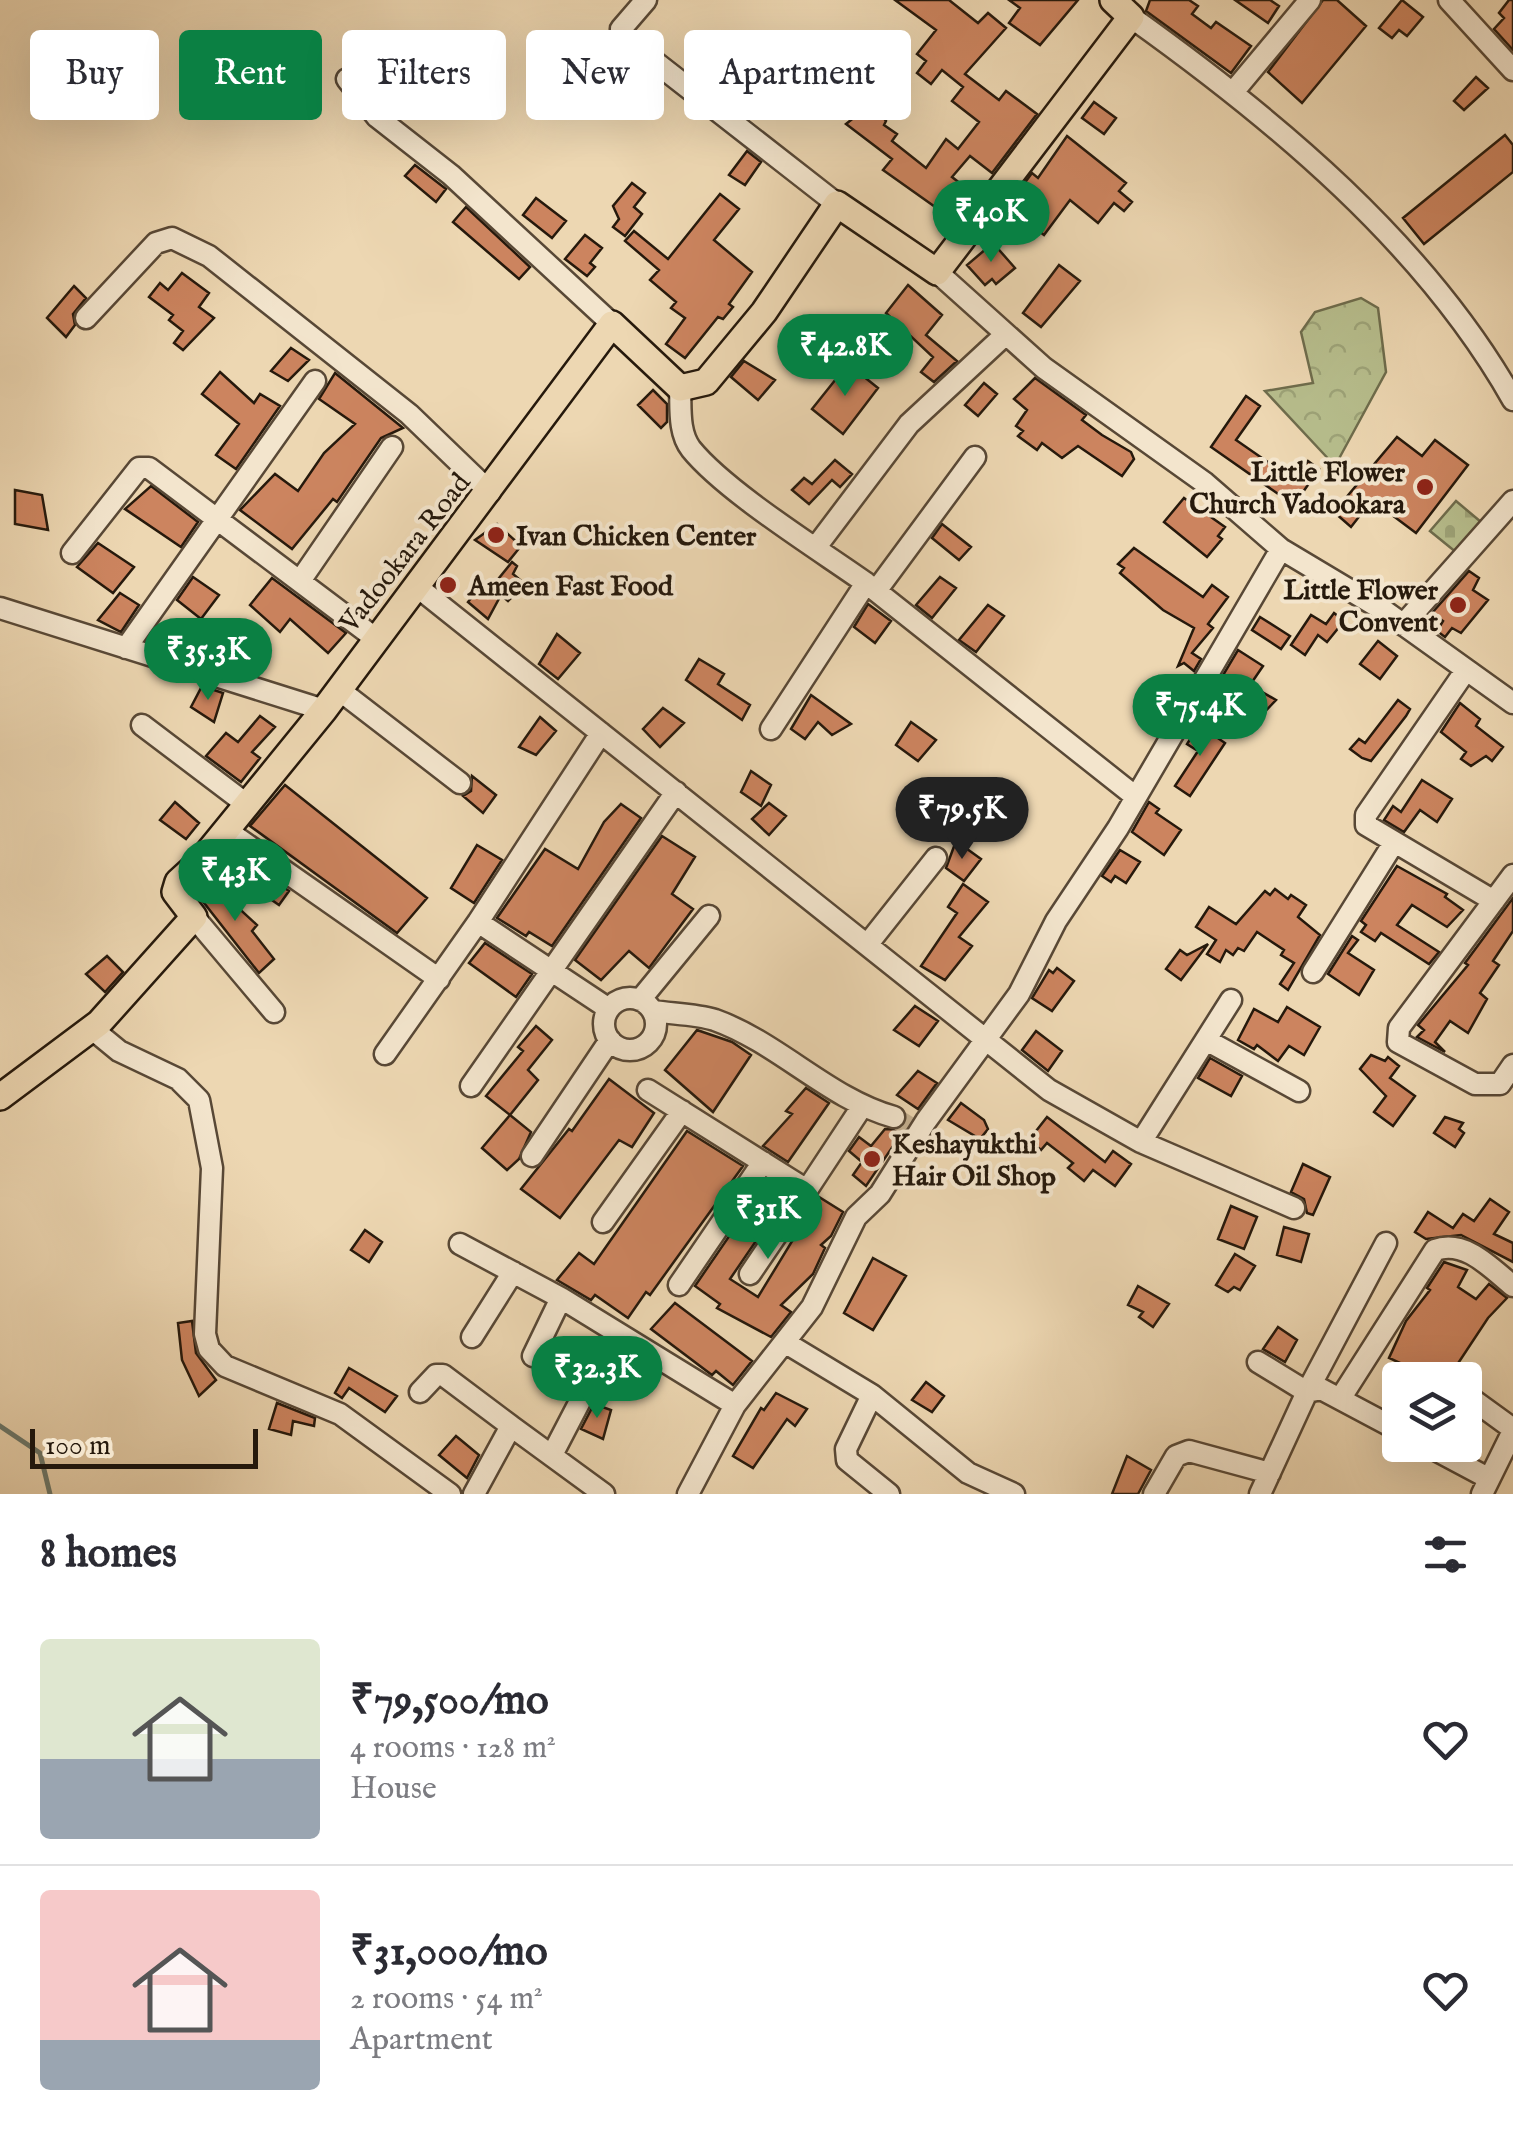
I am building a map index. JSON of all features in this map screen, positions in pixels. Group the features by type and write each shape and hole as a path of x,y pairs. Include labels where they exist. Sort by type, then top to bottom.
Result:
{"main road":[{"path":"612,324 680,388 706,382 764,312 837,204 938,272 1122,8"},
{"name":"Vadookara Road","path":"194,917 176,892 178,882 226,830 331,700 612,324"},
{"path":"0,1097 113,1010 194,917"}],"street":[{"path":"646,0 621,29 623,37 837,204"},
{"path":"1234,91 1310,0"},
{"path":"1449,0 1513,70"},
{"path":"1122,8 1234,91 1354,199 1482,345 1513,400"},
{"path":"381,120 451,174 612,324"},
{"path":"86,318 156,243 172,238 209,256 410,414 490,492"},
{"path":"938,272 1044,368 1206,483 1280,549 1404,625 1513,703"},
{"path":"816,547 908,424 1006,334"},
{"path":"126,648 315,382"},
{"path":"680,388 682,431 691,448 1136,798"},
{"path":"300,581 392,446"},
{"path":"772,729 871,587 974,457"},
{"path":"72,553 144,466 375,638"},
{"path":"1404,625 1513,501"},
{"path":"688,1494 735,1405 812,1308 856,1217 880,1194 906,1126 989,1040 1056,921 1136,798 1280,549"},
{"path":"415,585 1048,1090 1141,1142 1294,1208"},
{"path":"0,608 126,648 331,700 460,782"},
{"path":"1466,670 1366,814 1366,826 1494,901"},
{"path":"142,726 246,803"},
{"path":"385,1054 478,922 601,732"},
{"path":"470,1086 676,792"},
{"path":"226,830 438,978"},
{"path":"1312,972 1394,844"},
{"path":"867,945 936,858"},
{"path":"1513,875 1399,1028 1398,1042 1476,1084 1500,1084 1513,1065"},
{"path":"646,1005 709,916"},
{"path":"194,917 274,1012"},
{"path":"478,922 609,1009"},
{"path":"646,1005 656,1028 648,1042 625,1049 610,1040 604,1025 609,1009 623,998 714,1020 821,1078 861,1108 906,1126"},
{"path":"1141,1142 1231,1000"},
{"path":"91,1028 119,1051 178,1079 199,1100 212,1168 206,1334 215,1358 250,1378 290,1390 340,1414 450,1494"},
{"path":"532,1156 610,1040"},
{"path":"1206,1040 1299,1091"},
{"path":"648,1090 807,1190"},
{"path":"750,1274 861,1108"},
{"path":"602,1222 682,1111"},
{"path":"678,1285 763,1162"},
{"path":"460,1244 561,1298 735,1405"},
{"path":"1260,1494 1307,1392 1386,1244"},
{"path":"1340,1399 1436,1250 1447,1246 1463,1250 1513,1286"},
{"path":"472,1337 512,1272"},
{"path":"533,1356 561,1298"},
{"path":"552,1455 616,1332"},
{"path":"786,1342 872,1394 968,1473 1014,1494"},
{"path":"1258,1362 1307,1392 1320,1389 1382,1421"},
{"path":"420,1392 436,1375 444,1375 604,1494"},
{"path":"872,1394 846,1449 847,1460 889,1494"},
{"path":"1450,1462 1485,1486 1513,1430 1482,1407"},
{"path":"474,1494 511,1426"},
{"path":"1154,1494 1176,1456 1189,1451 1270,1473"}],"green space":[{"path":"1361,298 1378,308 1386,372 1335,466 1265,391 1313,383 1301,332 1315,312"},
{"path":"1456,501 1481,522 1457,553 1430,531"}],"building":[{"path":"895,0 949,0 978,23 988,13 1006,28 965,74 999,100 1006,91 1037,114 992,173 970,156 952,177 975,195 955,221 883,170 892,159 846,124 851,120 885,120 884,125 897,134 892,141 926,168 946,139 958,149 979,122 952,101 963,87 942,70 931,84 917,73 926,61 917,54 936,30"},
{"path":"1009,0 1078,0 1040,45 1009,23 1020,8"},
{"path":"1150,0 1189,0 1198,6 1192,14 1211,28 1216,22 1251,46 1231,73 1146,11"},
{"path":"1235,0 1270,0 1279,6 1268,23"},
{"path":"1323,0 1337,0 1366,26 1302,103 1268,72"},
{"path":"1402,0 1423,17 1407,36 1399,30 1392,38 1379,28"},
{"path":"1513,0 1513,50 1494,29 1504,18 1499,13"},
{"path":"1476,77 1488,88 1464,110 1454,101"},
{"path":"1094,102 1116,118 1104,134 1082,118"},
{"path":"1505,135 1513,145 1513,172 1424,244 1403,218"},
{"path":"1067,136 1126,183 1119,191 1132,202 1124,211 1114,203 1098,223 1070,200 1044,235 1007,207 1032,173 1038,178"},
{"path":"747,151 761,162 745,185 729,175"},
{"path":"415,165 446,189 436,202 405,176"},
{"path":"632,183 645,193 634,207 642,214 625,236 613,227 619,219 613,206"},
{"path":"720,194 739,209 714,240 752,272 729,304 733,307 723,319 718,317 685,358 666,344 685,318 671,308 676,302 650,280 659,270 625,241 634,231 668,259"},
{"path":"536,198 566,221 552,238 523,215"},
{"path":"466,207 530,267 519,279 453,222"},
{"path":"585,235 602,248 590,263 595,267 587,276 565,259"},
{"path":"993,243 1015,268 996,284 992,279 985,285 967,265"},
{"path":"1059,265 1080,281 1041,327 1023,313"},
{"path":"182,273 209,293 199,307 214,318 183,350 174,343 183,331 169,320 173,315 149,297 160,283 168,290"},
{"path":"908,285 942,315 926,335 957,361 934,382 921,372 933,357 886,313"},
{"path":"74,286 86,298 73,314 75,325 66,337 47,318"},
{"path":"291,348 309,360 288,381 271,371"},
{"path":"744,361 775,380 758,400 731,377"},
{"path":"848,364 878,388 843,434 812,409"},
{"path":"220,372 254,403 260,394 280,406 236,469 216,455 239,424 202,394"},
{"path":"335,373 403,428 381,438 337,502 333,499 292,549 240,510 275,474 298,491 324,453 355,424 319,399"},
{"path":"1035,378 1086,415 1082,420 1131,452 1134,459 1122,476 1078,446 1062,458 1042,443 1037,450 1018,436 1023,431 1016,426 1027,410 1014,399"},
{"path":"984,383 997,394 978,416 965,405"},
{"path":"653,390 667,404 667,422 661,428 638,405"},
{"path":"1246,396 1260,406 1236,440 1295,481 1308,461 1319,469 1294,505 1211,447"},
{"path":"1397,437 1422,456 1435,440 1468,465 1416,533 1372,500 1351,527 1334,512"},
{"path":"835,460 852,474 840,487 832,480 809,504 792,490 804,478 812,484"},
{"path":"151,486 198,522 181,547 125,509"},
{"path":"15,490 42,495 48,530 15,524"},
{"path":"1184,498 1225,527 1218,536 1222,539 1207,557 1164,522"},
{"path":"497,524 521,546 508,562 475,540"},
{"path":"942,524 971,547 959,560 932,538"},
{"path":"98,543 134,567 113,593 77,567"},
{"path":"1134,548 1203,597 1212,585 1228,597 1208,624 1213,628 1192,653 1201,659 1194,671 1184,663 1178,666 1194,628 1163,610 1120,573 1124,568 1118,564"},
{"path":"512,562 517,566 513,574 525,584 508,601 501,595 488,619 468,602 479,588 486,594"},
{"name":"Little Flower Convent","path":"1469,571 1479,578 1473,590 1488,600 1461,633 1452,628 1445,637 1437,631 1443,621 1432,613"},
{"path":"193,577 219,595 201,619 177,600"},
{"path":"940,577 956,588 932,618 916,605"},
{"path":"272,578 346,633 328,653 290,619 280,632 250,605"},
{"path":"120,593 139,605 121,632 98,620"},
{"path":"868,604 891,621 875,643 854,627"},
{"path":"988,605 1004,616 976,652 959,640"},
{"path":"1334,613 1344,621 1327,642 1318,635 1305,655 1291,645 1311,615 1326,624"},
{"path":"1260,617 1290,636 1281,649 1252,630"},
{"path":"557,634 580,653 558,679 539,664"},
{"path":"1378,641 1397,656 1380,679 1360,664"},
{"path":"1238,650 1263,666 1250,685 1276,700 1256,721 1232,706 1227,715 1207,702"},
{"path":"699,659 724,674 718,684 750,705 742,720 686,680"},
{"path":"202,686 223,693 214,722 191,707"},
{"path":"811,695 851,724 832,735 818,722 805,739 791,729"},
{"path":"1398,700 1410,709 1371,761 1350,749 1359,739 1365,743"},
{"path":"1460,703 1480,719 1476,726 1503,747 1492,761 1486,756 1471,766 1461,759 1466,752 1441,732"},
{"path":"663,708 684,723 660,747 643,729"},
{"path":"260,716 275,727 252,752 260,758 241,782 206,756 226,733 238,742"},
{"path":"540,717 556,731 536,755 519,747"},
{"path":"911,722 936,740 918,761 896,745"},
{"path":"1199,725 1225,743 1190,796 1175,786 1198,751 1187,744"},
{"path":"751,771 771,785 761,806 741,792"},
{"path":"472,776 496,795 483,813 463,796 471,791"},
{"path":"1422,780 1452,799 1437,822 1420,810 1404,832 1384,820 1393,806 1401,812"},
{"path":"285,785 427,898 397,933 250,826"},
{"path":"175,802 199,823 186,839 160,820"},
{"path":"1149,802 1159,809 1156,813 1181,830 1164,855 1132,832"},
{"path":"769,803 786,816 769,835 752,819"},
{"path":"621,804 641,818 552,946 497,918 545,849 578,869 604,822"},
{"path":"662,836 695,857 672,894 693,909 649,968 629,951 601,980 575,960"},
{"path":"956,841 981,859 964,881 946,868"},
{"path":"477,845 502,860 474,903 451,888"},
{"path":"1120,850 1140,862 1126,883 1115,876 1111,882 1102,876"},
{"path":"244,859 289,891 279,905 233,873"},
{"path":"1397,866 1447,894 1445,897 1463,910 1447,927 1412,905 1397,925 1439,952 1429,964 1381,933 1375,941 1361,932 1366,925 1361,921"},
{"path":"206,878 257,925 252,931 274,959 259,973 194,890"},
{"path":"963,884 988,902 959,937 972,946 945,980 921,966 957,913 948,907"},
{"path":"1275,889 1306,905 1298,917 1320,935 1288,990 1280,984 1294,963 1281,955 1284,950 1257,932 1244,951 1238,948 1233,955 1226,950 1220,962 1207,954 1216,940 1196,927 1209,907 1236,924 1265,891 1270,895"},
{"path":"1513,898 1513,931 1493,961 1499,965 1480,993 1487,999 1468,1033 1450,1021 1435,1042 1445,1052 1417,1037 1424,1030 1418,1025 1468,965 1465,963"},
{"path":"1352,936 1358,940 1348,953 1374,970 1359,995 1328,974"},
{"path":"485,943 532,974 516,997 469,963"},
{"path":"1208,944 1181,980 1166,969 1180,950 1187,955"},
{"path":"107,956 123,972 105,992 86,974"},
{"path":"1057,968 1074,981 1052,1011 1032,998 1049,970 1053,973"},
{"path":"915,1006 938,1021 919,1046 894,1030"},
{"path":"1287,1007 1320,1027 1304,1055 1289,1046 1278,1061 1257,1045 1254,1049 1238,1040 1254,1009 1278,1022"},
{"path":"536,1026 552,1040 528,1070 538,1080 510,1115 486,1096 523,1051 518,1047"},
{"path":"697,1030 732,1042 751,1055 713,1112 665,1070"},
{"path":"1036,1031 1062,1051 1048,1071 1022,1050"},
{"path":"1371,1055 1385,1061 1388,1057 1399,1066 1390,1078 1415,1096 1393,1126 1374,1112 1386,1096 1360,1069"},
{"path":"1210,1058 1242,1076 1231,1096 1198,1078"},
{"path":"918,1071 937,1083 918,1109 897,1095"},
{"path":"609,1079 654,1113 632,1147 619,1140 560,1218 521,1189 569,1129 572,1131"},
{"path":"806,1088 829,1103 788,1162 763,1146 792,1114 786,1111"},
{"path":"961,1103 984,1120 988,1129 980,1139 948,1120"},
{"path":"510,1115 531,1132 519,1159 507,1170 482,1148"},
{"path":"1047,1117 1105,1162 1113,1151 1131,1164 1115,1186 1093,1170 1084,1181 1068,1168 1073,1163 1047,1143 1041,1150 1029,1140"},
{"path":"1445,1117 1463,1123 1459,1129 1464,1133 1455,1147 1434,1133"},
{"name":"Keshayukthi Hair Oil Shop","path":"885,1129 904,1130 866,1186 853,1175 862,1162 849,1151 859,1137 871,1146"},
{"path":"687,1131 743,1166 650,1295 646,1292 628,1318 595,1295 591,1300 557,1280 579,1253 594,1264"},
{"path":"1303,1164 1330,1177 1313,1215 1307,1213 1304,1199 1291,1192"},
{"path":"767,1181 788,1194 730,1279 758,1297 819,1197 843,1212 831,1236 821,1245 825,1248 813,1274 781,1305 791,1312 771,1337 717,1308 720,1304 695,1286"},
{"path":"1490,1199 1509,1212 1494,1234 1513,1243 1513,1262 1461,1235 1426,1239 1415,1232 1428,1212 1453,1228 1463,1214 1474,1221"},
{"path":"1231,1206 1257,1217 1244,1249 1218,1239"},
{"path":"1284,1227 1309,1234 1301,1262 1277,1255"},
{"path":"365,1230 382,1242 369,1262 351,1250"},
{"path":"1235,1254 1255,1266 1240,1290 1234,1287 1228,1292 1216,1285"},
{"path":"873,1258 906,1276 873,1330 844,1313"},
{"path":"1444,1262 1467,1270 1458,1287 1476,1299 1489,1284 1507,1298 1488,1318 1459,1362 1398,1362 1389,1358 1406,1321 1430,1290 1427,1288"},
{"path":"1138,1286 1169,1304 1153,1327 1139,1317 1143,1312 1128,1305"},
{"path":"675,1303 752,1361 733,1385 716,1371 712,1375 651,1329"},
{"path":"192,1321 196,1353 216,1380 199,1396 182,1360 178,1323"},
{"path":"1278,1327 1297,1340 1285,1362 1263,1349"},
{"path":"349,1368 397,1396 385,1412 349,1388 342,1398 335,1393"},
{"path":"926,1382 944,1396 932,1412 912,1400"},
{"path":"776,1393 807,1409 795,1426 787,1419 753,1468 733,1456 761,1408 764,1410"},
{"path":"277,1403 315,1418 314,1426 293,1421 291,1435 269,1429"},
{"path":"594,1404 611,1410 603,1439 581,1429"},
{"path":"456,1436 479,1455 467,1478 439,1455"},
{"path":"1127,1456 1151,1470 1138,1494 1112,1494"}],"waterway":[{"path":"0,1426 40,1453 50,1494"}],"tunnel":[{"path":"894,1117 908,1126"}],"place":[{"name":"Little Flower Church Vadookara","path":"1425,487"},
{"name":"Ivan Chicken Center","path":"496,535"},
{"name":"Ameen Fast Food","path":"448,585"},
{"name":"Little Flower Convent","path":"1458,605"},
{"name":"Keshayukthi Hair Oil Shop","path":"872,1159"}]}
